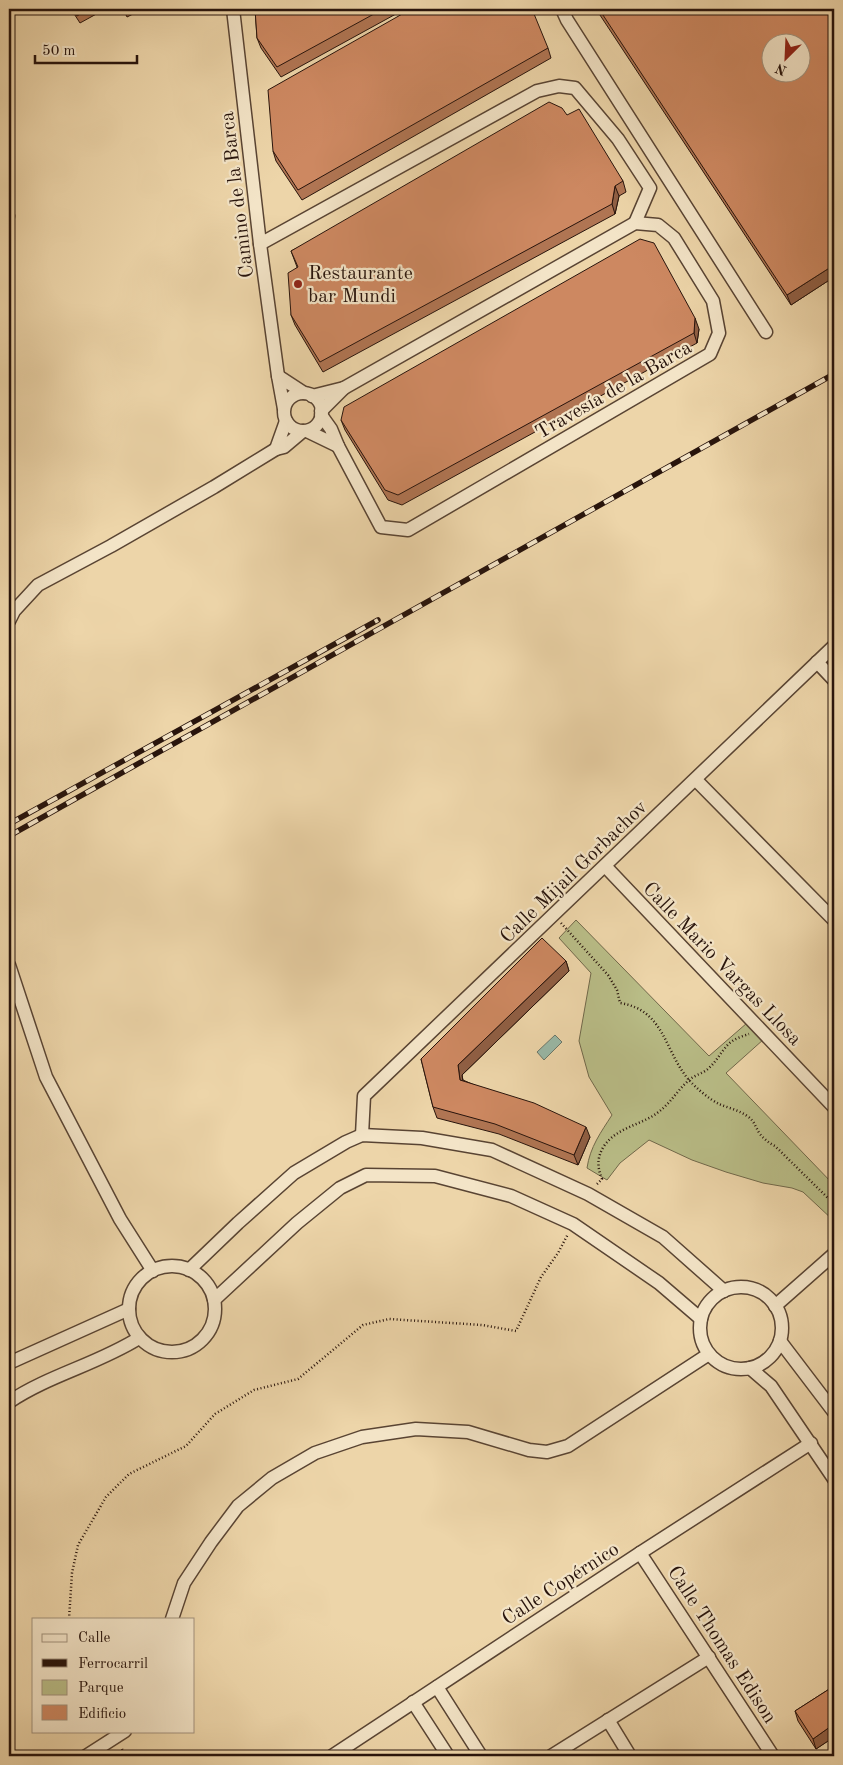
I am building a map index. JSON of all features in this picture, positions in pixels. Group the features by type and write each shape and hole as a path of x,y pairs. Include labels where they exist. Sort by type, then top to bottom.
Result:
{"street":[{"name":"Camino de la Barca","path":"233,9 260,244 285,415"},
{"path":"562,9 566,20 766,332"},
{"path":"9,621 14,610 38,585 197,497 276,449 284,447 317,424 321,413 344,388 635,223 650,188 618,139 575,88 559,86 537,91 260,244"},
{"name":"Travesía de la Barca","path":"338,446 381,527 408,530 710,354 719,333 713,301 674,238 658,225 635,223"},
{"path":"278,376 317,400 321,413 331,429 338,446"},
{"path":"276,449 289,399 294,395 308,395 344,388"},
{"path":"285,415 294,429 305,431 338,446"},
{"name":"Calle Mijail Gorbachov","path":"362,1134 364,1096 834,646"},
{"path":"817,662 834,680"},
{"path":"696,780 834,920"},
{"name":"Calle Mario Vargas Llosa","path":"605,866 834,1107"},
{"path":"9,965 46,1076 120,1219 153,1271"},
{"path":"189,1270 294,1173 362,1134 422,1138 492,1150 588,1194 663,1237 724,1291"},
{"path":"214,1300 298,1223 340,1188 366,1175 435,1176 511,1196 572,1224 659,1283 701,1319"},
{"path":"775,1306 834,1254"},
{"path":"176,1266 189,1270 200,1277 209,1287 214,1300 215,1314 211,1328 203,1339 192,1348 178,1352 164,1352 150,1347 139,1338 130,1320 131,1295 138,1283 148,1273 161,1268 176,1266"},
{"path":"746,1288 758,1291 775,1306 780,1317 782,1329 780,1341 773,1353 763,1363 750,1368 739,1369 728,1367 718,1362 709,1354 701,1338 701,1319 706,1308 714,1298 724,1291 746,1288"},
{"path":"9,1363 129,1309"},
{"path":"9,1402 47,1382 118,1351 139,1338"},
{"path":"780,1341 834,1412"},
{"path":"172,1618 184,1583 238,1506 272,1478 315,1453 362,1437 416,1429 468,1432 529,1450 547,1452 568,1446 709,1354"},
{"path":"750,1368 771,1386 834,1479"},
{"name":"Calle Copérnico","path":"332,1756 640,1552 811,1443"},
{"name":"Calle Thomas Edison","path":"640,1552 773,1756"},
{"path":"551,1756 708,1657"},
{"path":"437,1687 481,1756"},
{"path":"414,1702 448,1756"},
{"path":"608,1720 630,1756"},
{"path":"86,1756 123,1732"}],"lane":[{"path":"9,211 11,216 9,226"}],"path":[{"path":"554,915 608,975 617,990 620,1003 632,1005 656,1022 677,1062 689,1080 718,1103 745,1114 754,1121 760,1134 775,1146 834,1204"},
{"path":"588,1194 602,1179 598,1169 599,1155 605,1145 627,1127 647,1119 661,1110 689,1080 704,1073 733,1040 748,1034 758,1027"},
{"path":"69,1618 72,1573 78,1545 106,1497 129,1474 186,1446 215,1414 254,1390 298,1379 362,1325 389,1319 482,1325 516,1331 540,1277 558,1253 572,1224"}],"green space":[{"path":"576,920 709,1056 747,1023 764,1039 726,1073 834,1185 834,1221 803,1192 726,1172 692,1160 649,1140 620,1163 607,1180 587,1168 593,1146 612,1115 589,1077 579,1041 591,973 559,938"}],"shaded area":[{"path":"555,1035 562,1042 544,1060 537,1052"}],"building":[{"path":"73,9 89,9 77,16"},
{"path":"255,9 383,9 277,67 257,38"},
{"path":"411,9 532,9 548,48 298,190 273,151 268,90"},
{"path":"599,9 834,9 834,265 787,295"},
{"path":"549,102 562,108 567,115 579,109 623,181 615,186 612,204 320,362 291,315 288,273 298,267 291,251"},
{"path":"640,239 654,243 695,318 694,333 398,495 385,490 341,420 344,407"},
{"path":"542,938 566,961 458,1065 460,1080 534,1103 586,1127 574,1155 495,1124 433,1107 421,1059"},
{"path":"834,1686 834,1724 813,1739 795,1711"}],"railway":[{"path":"9,836 834,374"},
{"path":"9,824 378,620"}],"place":[{"name":"Restaurante bar Mundi","path":"298,284"}]}
